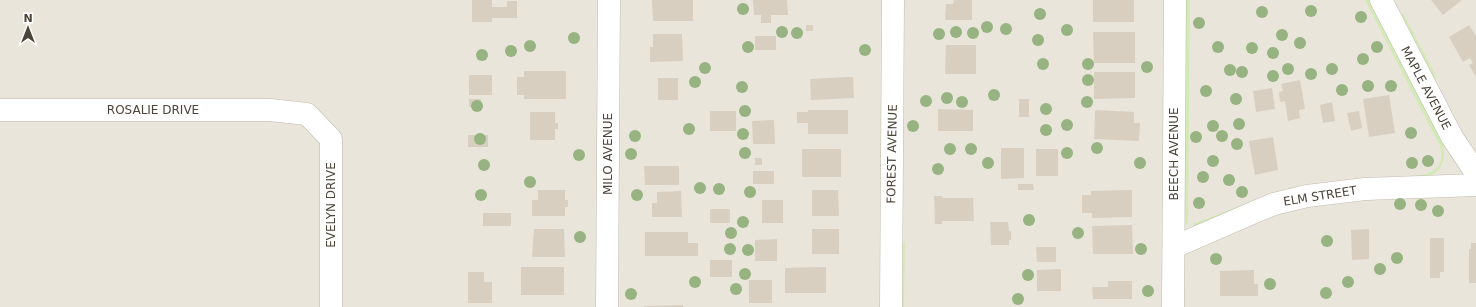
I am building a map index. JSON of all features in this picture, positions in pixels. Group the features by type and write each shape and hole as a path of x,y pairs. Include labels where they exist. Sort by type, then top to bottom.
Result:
{"street":[{"name":"MILO AVENUE","path":"607,307 609,0"},
{"name":"FOREST AVENUE","path":"891,307 893,0"},
{"name":"BEECH AVENUE","path":"1173,307 1175,0"},
{"name":"MAPLE AVENUE","path":"1381,0 1461,152 1476,173"},
{"name":"ROSALIE DRIVE","path":"0,110 270,110 306,114"},
{"name":"EVELYN DRIVE","path":"306,114 331,139 331,307"},
{"name":"ELM STREET","path":"1174,248 1257,210 1307,196 1365,189 1476,185"}],"shaded area":[{"path":"0,0 1476,0 1476,307 0,307"}],"green space":[{"path":"1186,0 1190,0 1188,223 1186,225 1184,220"},
{"path":"1365,0 1369,0 1443,144 1444,159 1440,168 1428,176 1408,177 1422,175 1434,170 1441,161 1440,146"},
{"path":"1403,13 1437,78 1434,78 1401,15"},
{"path":"1276,193 1197,226 1193,226 1193,224"},
{"path":"905,241 904,307 901,307 902,243"}],"building":[{"path":"472,0 492,0 492,7 507,7 507,1 517,1 517,18 492,18 492,22 472,22"},
{"path":"652,0 693,0 693,21 653,21"},
{"path":"753,0 787,0 788,15 771,15 771,23 761,23 761,15 754,15"},
{"path":"954,0 972,0 972,20 945,20 946,4 953,4"},
{"path":"1093,0 1134,0 1134,22 1093,22"},
{"path":"1431,0 1462,0 1443,15"},
{"path":"806,25 813,25 813,31 806,31"},
{"path":"1469,25 1476,36 1476,77 1469,65 1473,63 1470,58 1463,62 1449,37"},
{"path":"1093,32 1135,32 1135,63 1094,63"},
{"path":"653,34 682,34 683,61 650,62 650,47 653,47"},
{"path":"755,36 776,36 776,50 755,50"},
{"path":"946,45 976,45 976,74 945,74"},
{"path":"524,71 566,71 566,99 524,99 524,95 517,95 517,77 524,77"},
{"path":"1094,72 1135,72 1135,98 1094,99"},
{"path":"469,75 492,75 492,95 469,95"},
{"path":"853,77 854,98 811,100 810,79"},
{"path":"658,78 678,78 678,100 658,100"},
{"path":"1300,80 1305,109 1299,110 1300,118 1288,121 1285,101 1280,102 1279,92 1283,91 1281,84"},
{"path":"1272,88 1275,109 1256,112 1253,91"},
{"path":"1389,95 1395,133 1369,137 1363,99"},
{"path":"469,99 481,99 481,107 469,107"},
{"path":"1019,99 1029,99 1029,117 1019,117"},
{"path":"1332,102 1335,121 1323,123 1320,105"},
{"path":"938,109 973,110 973,131 938,131"},
{"path":"808,110 848,110 848,134 808,134 808,123 797,123 797,112 808,112"},
{"path":"1095,110 1134,112 1134,123 1140,123 1139,141 1094,139"},
{"path":"710,111 736,111 736,131 710,131"},
{"path":"1359,111 1362,128 1351,131 1347,113"},
{"path":"530,112 555,112 555,123 558,123 558,129 555,129 555,140 530,140"},
{"path":"774,120 775,144 753,144 752,121"},
{"path":"468,135 488,135 488,147 468,147"},
{"path":"1273,137 1278,170 1255,175 1249,141"},
{"path":"1001,148 1024,148 1024,178 1001,179"},
{"path":"802,149 841,149 841,177 802,177"},
{"path":"1036,149 1058,149 1058,176 1036,176"},
{"path":"755,158 762,158 762,165 755,165"},
{"path":"644,166 679,166 679,185 645,185"},
{"path":"753,171 774,171 774,184 753,184"},
{"path":"1018,184 1033,184 1034,190 1018,190"},
{"path":"538,190 565,190 565,200 568,200 568,207 565,207 565,216 532,216 532,200 538,200"},
{"path":"812,190 838,190 839,216 812,216"},
{"path":"1132,190 1132,217 1092,218 1092,213 1082,213 1082,195 1091,195 1091,191"},
{"path":"681,191 682,217 652,217 652,203 657,203 657,192"},
{"path":"934,196 942,196 942,198 973,198 974,221 942,221 942,224 935,224"},
{"path":"762,200 783,200 783,223 762,223"},
{"path":"710,209 730,209 730,223 710,223"},
{"path":"483,213 511,213 511,226 483,226"},
{"path":"990,222 1008,222 1009,231 1011,231 1011,240 1009,240 1009,245 991,245"},
{"path":"1132,225 1133,254 1093,254 1092,226"},
{"path":"534,229 564,229 565,257 532,257"},
{"path":"812,229 839,229 839,254 812,254"},
{"path":"1369,229 1369,259 1352,260 1351,230"},
{"path":"645,232 688,232 688,243 698,243 698,256 645,256"},
{"path":"1430,238 1444,238 1444,272 1440,272 1440,278 1430,278"},
{"path":"777,239 777,261 755,261 755,240"},
{"path":"1471,243 1476,243 1476,283 1469,283 1469,249 1471,249"},
{"path":"1036,247 1056,247 1056,262 1037,262"},
{"path":"710,260 732,260 732,277 710,277"},
{"path":"521,267 564,267 564,295 521,295"},
{"path":"826,267 826,293 785,293 785,268"},
{"path":"1061,269 1061,291 1037,291 1037,270"},
{"path":"1254,270 1254,284 1258,284 1258,296 1220,296 1220,271"},
{"path":"468,272 484,272 484,282 492,282 492,303 468,303"},
{"path":"749,280 772,280 772,303 749,303"},
{"path":"1108,281 1132,281 1132,299 1093,299 1092,287 1108,287"},
{"path":"683,305 683,307 644,307 644,306"}]}
